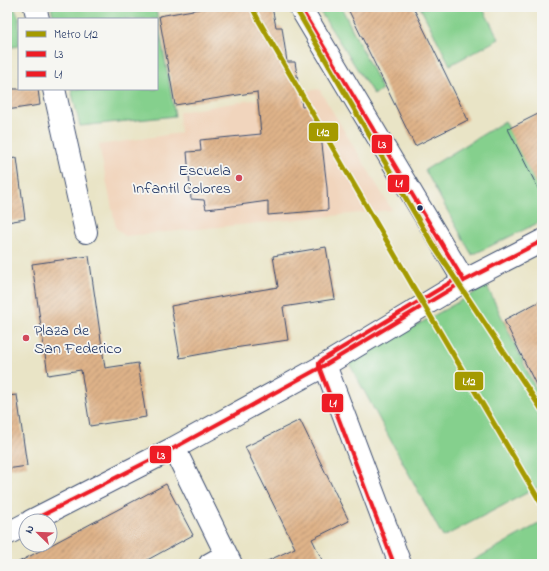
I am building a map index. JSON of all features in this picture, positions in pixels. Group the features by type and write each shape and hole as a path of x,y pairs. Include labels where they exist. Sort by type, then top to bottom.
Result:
{"street":[{"path":"35,7 38,18"},
{"path":"300,7 464,281"},
{"path":"54,90 86,232"},
{"path":"48,513 174,448 325,365 464,281 542,241"},
{"path":"325,365 400,564"},
{"path":"174,448 222,561"},
{"path":"7,534 18,528"}],"shaded area":[{"name":"Escuela Infantil Colores","path":"319,89 392,210 125,236 116,228 99,145 180,133 179,112"}],"green space":[{"path":"7,7 14,7 19,18 18,18 18,46 7,48"},
{"path":"51,7 168,7 156,9 158,18 54,18"},
{"path":"317,7 341,7 382,89 374,95"},
{"path":"420,7 482,7 499,39 450,65"},
{"path":"158,20 175,116 80,126 71,90 158,90"},
{"path":"505,121 542,196 542,221 472,255 425,170"},
{"path":"487,286 542,402 542,485 443,537 349,363"},
{"path":"542,522 542,564 467,564"}],"building":[{"path":"210,7 272,7 276,27 282,27 287,62 295,62 302,107 311,106 313,128 320,127 328,210 268,215 268,201 206,209 204,200 191,199 187,152 201,151 200,140 261,134 257,92 175,105 159,16"},
{"path":"347,7 413,7 468,120 415,146"},
{"path":"7,89 38,90 40,105 7,110"},
{"path":"542,112 542,196 508,129"},
{"path":"17,158 25,219 7,222 7,159"},
{"path":"326,247 335,299 283,307 288,340 180,358 171,306 278,287 273,256"},
{"path":"89,256 105,368 138,363 146,417 90,426 81,370 48,375 32,264"},
{"path":"542,300 542,397 504,320"},
{"path":"17,395 27,466 7,469 7,396"},
{"path":"300,420 349,521 312,539 324,564 261,564 295,548 245,447"},
{"path":"166,484 193,535 140,564 15,564 36,553 58,553 58,541"}],"metro line":[{"name":"L12","path":"252,7 414,288 542,505"},
{"name":"L12","path":"295,7 433,245 542,410"}],"transit line":[{"name":"L3","path":"300,7 464,281"},
{"name":"L1","path":"295,10 456,279 319,363 319,367 394,564"},
{"name":"L3","path":"47,513 174,448 325,365 464,281 542,241"}],"place":[{"name":"Escuela Infantil Colores","path":"239,178"},
{"name":"Plaza de San Federico","path":"26,338"}]}
